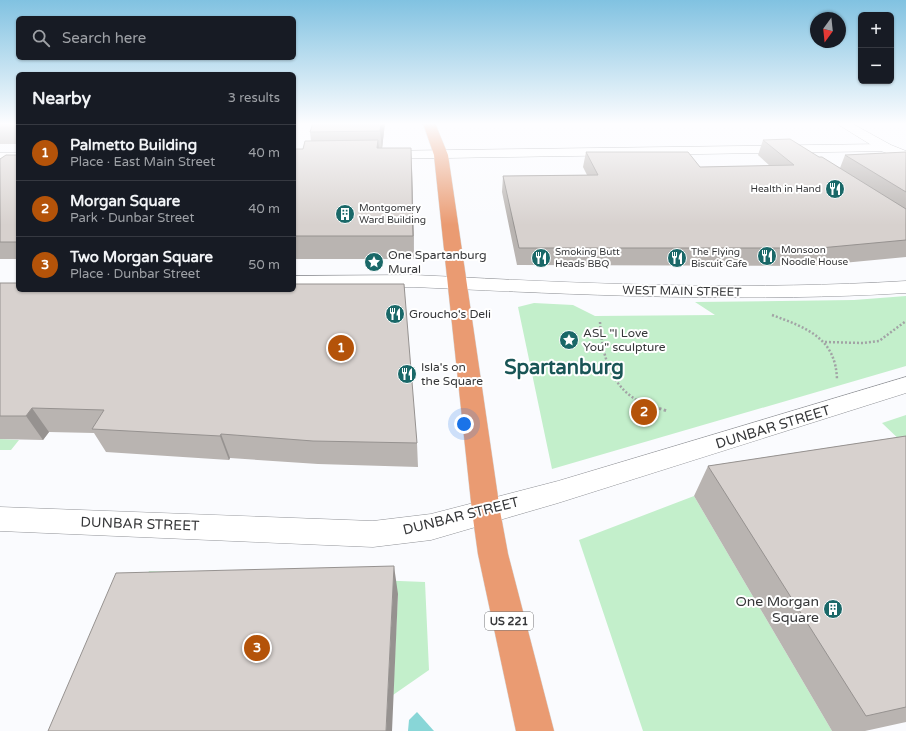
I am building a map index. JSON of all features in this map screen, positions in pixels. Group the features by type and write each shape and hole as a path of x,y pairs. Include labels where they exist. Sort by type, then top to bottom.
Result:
{"main road":[{"name":"US 221","path":"441,157 486,511 494,554 535,731"}],"street":[{"path":"806,157 816,163"},
{"name":"WEST MAIN STREET","path":"296,282 414,281 600,290 714,292 838,292 906,287"},
{"name":"DUNBAR STREET","path":"0,518 373,534 431,527 558,492 906,385"}],"path":[{"path":"765,312 809,331 824,342 833,353 838,368 837,380"},
{"path":"824,342 863,343 880,340 906,321"},
{"path":"600,322 603,356 610,372 618,383 640,402 667,411"}],"green space":[{"path":"906,296 906,366 552,469 518,307 534,303 573,305 595,316 715,315 695,302 854,300"},
{"path":"906,415 906,445 905,445 882,423"},
{"path":"0,439 19,440 11,450 0,450"},
{"path":"694,496 832,731 643,731 579,540"},
{"path":"149,571 425,582 429,670 393,695 398,594 137,601"}],"water":[{"path":"417,712 434,731 408,731 409,720"}],"building":[{"path":"3,157 16,157 16,242 0,242 0,159"},
{"path":"296,157 411,157 413,236 296,236"},
{"path":"589,157 692,157 700,167 794,165 784,157 822,157 906,209 906,240 820,248 519,248 503,176 598,175"},
{"path":"848,157 906,157 906,192"},
{"path":"0,283 16,283 16,292 296,292 296,284 404,284 417,443 313,441 221,434 220,436 92,429 104,410 32,408 26,416 0,416"},
{"name":"One Morgan Square","path":"906,436 906,707 866,716 708,466"},
{"path":"394,566 386,731 48,731 116,573"}],"place":[{"name":"Health in Hand","path":"835,189"},
{"name":"Montgomery Ward Building","path":"345,214"},
{"name":"Monsoon Noodle House","path":"767,256"},
{"name":"Smoking Butt Heads BBQ","path":"541,258"},
{"name":"The Flying Biscuit Cafe","path":"677,258"},
{"name":"One Spartanburg Mural","path":"374,262"},
{"name":"Groucho's Deli","path":"395,314"},
{"name":"ASL \"I Love You\" sculpture","path":"569,340"},
{"name":"Palmetto Building","path":"341,348"},
{"name":"Isla's on the Square","path":"407,374"},
{"name":"Morgan Square","path":"644,412"},
{"name":"One Morgan Square","path":"833,609"},
{"name":"Two Morgan Square","path":"257,648"}],"district":[{"name":"Spartanburg","path":"564,368"}]}
